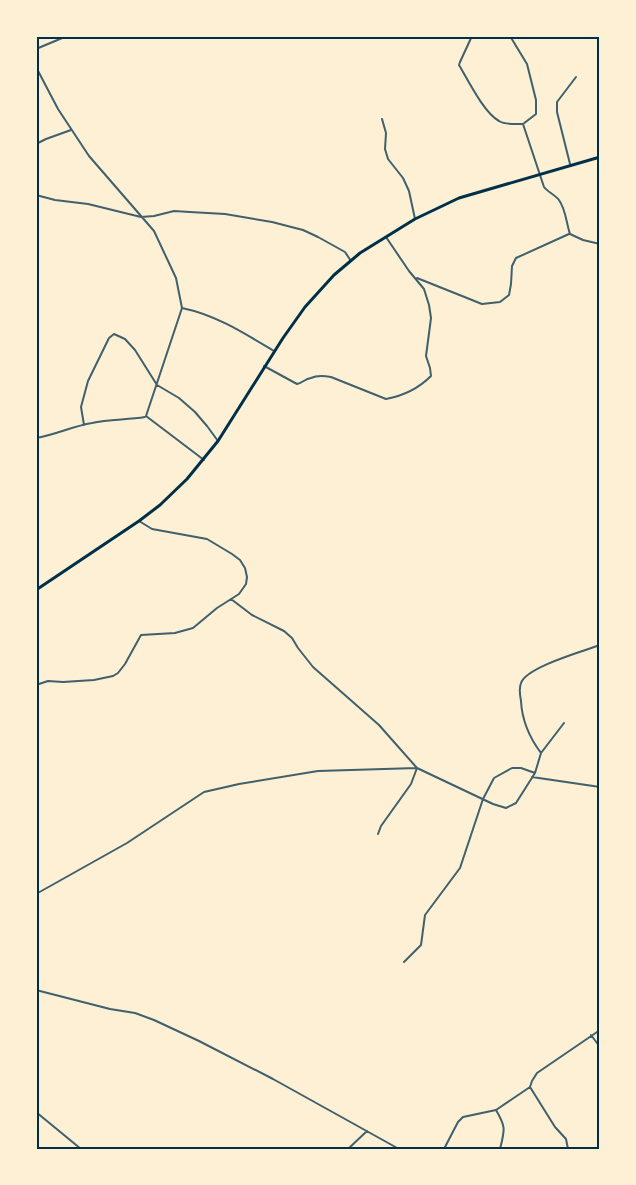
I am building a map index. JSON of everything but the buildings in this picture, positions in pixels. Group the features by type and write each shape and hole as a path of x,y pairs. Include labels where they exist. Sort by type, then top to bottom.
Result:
{"main road":[{"path":"36,590 139,521 187,479 218,441 304,307 334,275 360,253 415,219 459,198 600,157"}],"street":[{"path":"36,49 68,36"},
{"path":"472,36 459,65 474,91 486,109 498,121 523,124 536,114 536,100 527,64 510,36"},
{"path":"36,67 58,109 89,156 154,231 176,279 182,308 146,416"},
{"path":"571,165 557,112 557,102 576,77"},
{"path":"382,119 386,133 385,149 388,159 403,178 409,191 415,219"},
{"path":"523,124 544,187 557,198 565,211 570,234"},
{"path":"36,144 71,130"},
{"path":"36,195 88,204 141,217 174,211 225,214 272,222 303,230 318,237 345,252 351,261"},
{"path":"415,277 482,304 500,302 509,295 516,258 570,234 600,244"},
{"path":"264,366 297,384 311,377 331,377 386,399 422,385 431,376 426,356 431,318 424,289 386,237"},
{"path":"182,308 210,316 274,351"},
{"path":"84,425 81,407 88,381 110,336 114,334 124,339 135,350 157,385 179,398 195,412 218,441"},
{"path":"36,438 93,422 129,420 146,416"},
{"path":"146,416 204,460"},
{"path":"36,685 48,681 94,680 113,676 125,664 141,636 176,633 193,628 239,594 246,584 245,568 240,560 207,539 152,529 139,521"},
{"path":"231,599 252,615 284,631 292,638 313,667 379,724 417,768 503,807 516,804 535,772 541,753 564,723"},
{"path":"541,753 530,738 521,712 520,684 532,671 600,645"},
{"path":"378,834 381,826 411,784 417,768"},
{"path":"36,894 127,843 204,792 318,771 417,768"},
{"path":"404,962 421,945 425,915 460,868 483,799 494,778 512,768 535,772"},
{"path":"532,777 600,787"},
{"path":"36,990 135,1013 154,1020 273,1079 399,1149"},
{"path":"444,1149 463,1117 496,1110 530,1087 537,1073 600,1030"},
{"path":"591,1035 600,1047"},
{"path":"530,1087 555,1127 566,1139 568,1149"},
{"path":"496,1110 504,1124 500,1149"},
{"path":"36,1112 81,1149"},
{"path":"348,1149 367,1131"}]}
